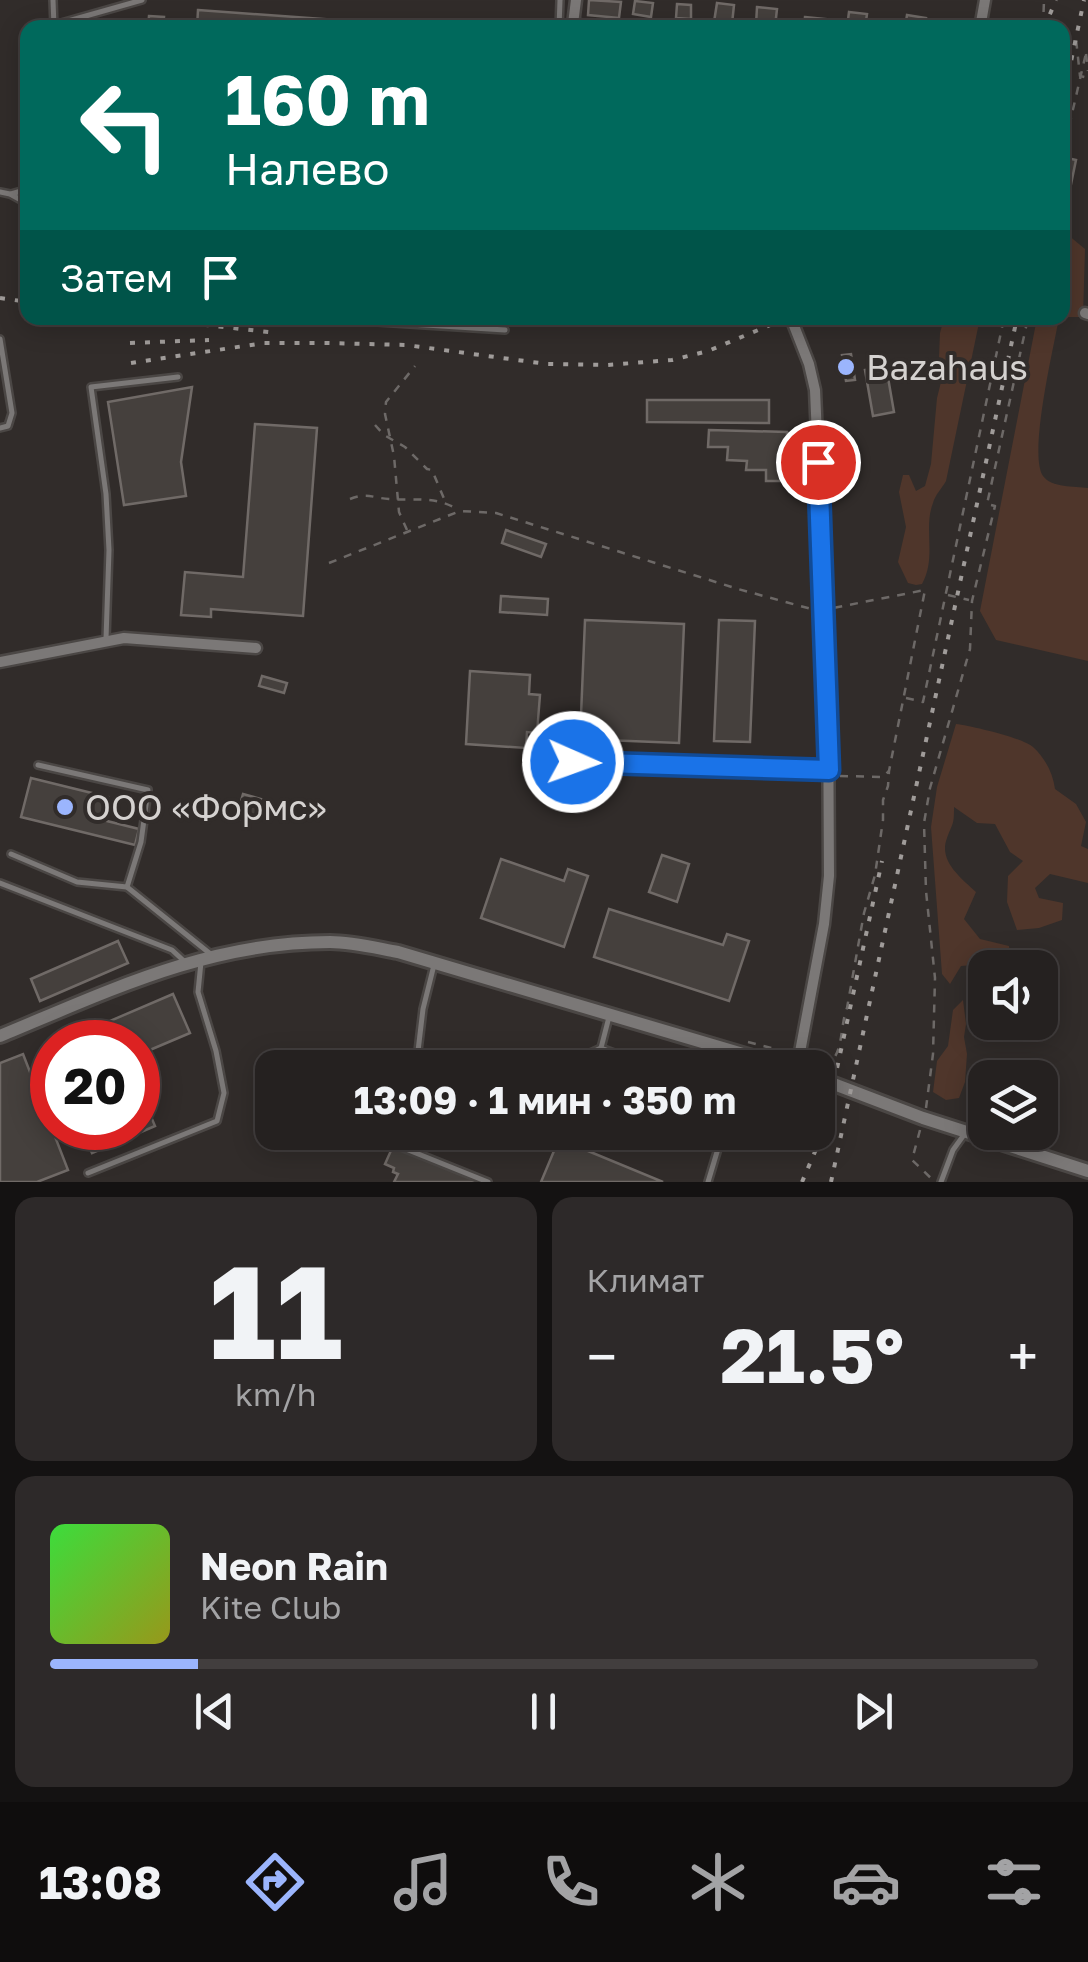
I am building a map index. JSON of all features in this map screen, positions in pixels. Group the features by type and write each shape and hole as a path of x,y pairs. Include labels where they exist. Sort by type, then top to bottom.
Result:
{"street":[{"path":"794,325 815,390 822,610 833,773 824,924 801,1050"},
{"path":"0,662 124,638 256,648"},
{"path":"0,1036 186,962 275,946 332,942 435,962 728,1050"},
{"path":"835,1085 1088,1171"}],"lane":[{"path":"74,20 142,0"},
{"path":"10,194 20,191"},
{"path":"0,192 20,200"},
{"path":"425,325 505,330"},
{"path":"0,339 12,413 8,426 0,428"},
{"path":"106,642 106,494 91,387 178,377"},
{"path":"573,762 833,773"},
{"path":"38,765 148,790 141,842 127,887"},
{"path":"11,854 77,882 127,887 207,958 198,992 224,1093 217,1121 88,1173"},
{"path":"0,883 172,950 186,962"},
{"path":"418,1050 435,962"},
{"path":"601,1048 610,1016"},
{"path":"597,1050 606,1050"},
{"path":"938,1182 966,1132"},
{"path":"408,1150 488,1182"},
{"path":"708,1182 718,1150"}],"path":[{"path":"1070,38 1076,39 1080,76"},
{"path":"1070,121 1087,55"},
{"path":"1087,55 1088,72"},
{"path":"1080,76 1088,78"},
{"path":"905,698 923,702 1003,325"},
{"path":"926,1106 934,1054 935,978 924,824 930,788 970,648 972,601 995,506 987,504 1026,325"},
{"path":"408,531 399,512 385,414 386,402 415,366"},
{"path":"375,425 432,470 446,502"},
{"path":"350,498 362,494 386,500 429,499 446,502 460,511"},
{"path":"329,563 460,511 496,512 808,610 925,590 888,771 875,875 835,1055"},
{"path":"946,595 972,601"},
{"path":"833,773 883,778 888,771"},
{"path":"748,1042 783,1052 795,1046"},
{"path":"920,1126 912,1160 938,1182"}],"shaded area":[{"path":"1070,237 1085,249 1083,317 1070,317"},
{"path":"942,325 979,325 946,481 930,513 926,574 922,584 916,585 908,583 898,562 906,527 899,492 903,475 909,475 916,491 925,486 931,464 937,398 945,366 939,358"},
{"path":"1036,325 1058,325 1040,424 1039,464 1043,476 1052,483 1088,488 1088,661 996,640 980,611"},
{"path":"956,724 1019,740 1033,747 1050,772 1055,789 1076,804 1086,822 1081,846 1088,849 1088,883 1050,874 1035,888 1039,898 1063,903 1062,920 1017,930 1007,902 1008,876 1023,861 1010,852 995,824 977,823 954,807 945,846 948,862 976,892 964,919 980,939 1009,946 1009,950 968,950 968,965 961,966 950,984 942,974 931,827 937,787"},
{"path":"963,1000 965,1082 959,1098 946,1100 933,1092 937,1061 948,1046 953,1010"}],"building":[{"path":"589,0 621,2 619,18 588,15"},
{"path":"635,1 653,3 651,17 633,14"},
{"path":"717,3 734,5 732,20 714,20"},
{"path":"677,4 691,5 691,19 676,18"},
{"path":"757,7 777,9 776,20 756,20"},
{"path":"198,10 336,20 197,20"},
{"path":"849,12 867,14 866,20 848,20"},
{"path":"907,15 926,18 926,20 906,20"},
{"path":"1070,159 1076,160 1070,189"},
{"path":"851,354 855,380 846,381 842,355"},
{"path":"886,366 894,412 873,416 865,370"},
{"path":"192,387 181,462 186,496 124,505 108,402"},
{"path":"647,400 769,400 769,423 647,422"},
{"path":"255,424 317,428 303,616 211,609 211,617 181,615 185,572 243,577"},
{"path":"709,430 787,432 786,481 766,481 766,470 746,470 747,461 727,460 728,447 708,447"},
{"path":"506,530 546,544 541,557 502,543"},
{"path":"501,596 548,599 547,615 500,612"},
{"path":"585,620 684,624 679,743 580,739"},
{"path":"719,620 755,621 750,742 714,741"},
{"path":"470,671 530,675 529,694 540,695 537,733 527,732 526,748 466,744"},
{"path":"262,676 287,683 284,693 259,686"},
{"name":"ООО «Формс»","path":"31,778 108,797 103,820 139,829 135,845 21,817"},
{"path":"243,794 261,799 254,822 236,818"},
{"path":"662,855 689,864 677,902 649,892"},
{"path":"501,859 564,881 568,869 588,876 564,947 481,918"},
{"path":"609,909 723,945 727,934 749,941 729,1001 594,957"},
{"path":"118,941 128,963 40,1001 31,979"},
{"path":"173,994 190,1033 160,1046 160,1020 112,1020"},
{"path":"23,1054 30,1072 30,1150 60,1150 68,1170 37,1182 0,1182 0,1063"},
{"path":"391,1150 403,1150 480,1182 394,1182 398,1174 385,1164"},
{"path":"554,1150 586,1150 663,1182 541,1182"}],"railway":[{"path":"1047,20 1056,0"},
{"path":"1070,66 1084,0"},
{"path":"0,298 20,301"},
{"path":"206,325 277,333"},
{"path":"131,363 264,343 327,343 406,345 547,364 607,365 672,360 708,351 770,325"},
{"path":"831,1182 1015,325"},
{"path":"130,343 209,340"},
{"path":"802,1182 823,1133 882,861"}],"place":[{"name":"Bazahaus","path":"846,367"},
{"name":"ООО «Формс»","path":"65,807"}],"route":[{"path":"573,762 829,770 818,462"}]}
